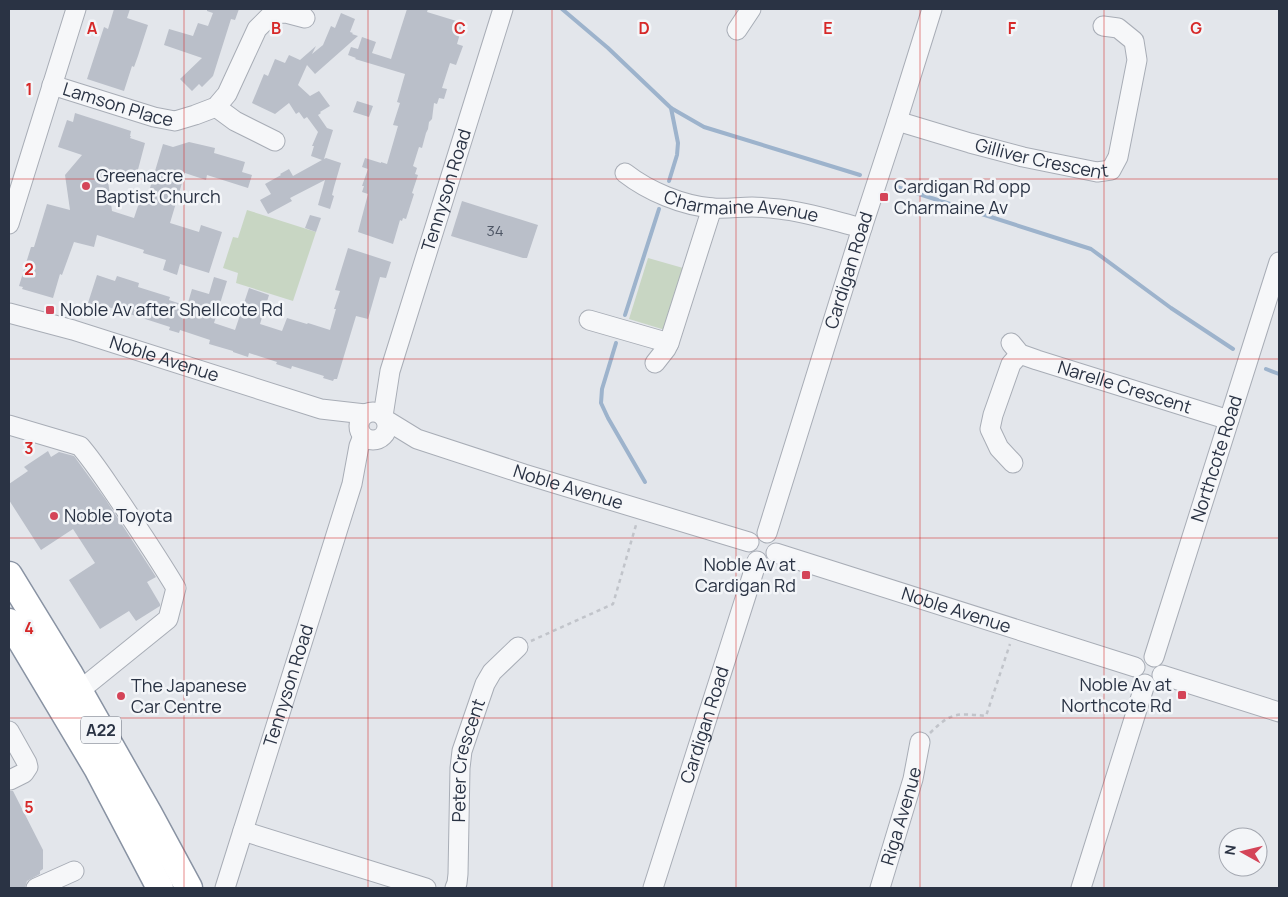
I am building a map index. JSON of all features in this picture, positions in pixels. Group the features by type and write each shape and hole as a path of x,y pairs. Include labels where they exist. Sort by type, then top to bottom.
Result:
{"highway":[{"name":"A22","path":"9,575 79,691 189,888"},
{"name":"A22","path":"9,622 97,768 160,888"}],"street":[{"path":"9,224 76,9"},
{"name":"Tennyson Road","path":"226,888 352,484 370,449 373,426 504,9"},
{"path":"737,30 752,9"},
{"name":"Cardigan Road","path":"767,532 932,9"},
{"path":"275,141 235,121 216,107 227,94 257,29 272,14 286,13 306,18"},
{"name":"Gilliver Crescent","path":"897,120 970,143 1024,157 1097,172 1111,170 1118,157 1137,60 1134,41 1118,28 1103,26"},
{"name":"Lamson Place","path":"52,85 154,117 175,121 216,107"},
{"name":"Charmaine Avenue","path":"625,173 638,183 690,204 712,208 752,207 781,210 807,214 862,228"},
{"path":"655,363 666,350 669,343 712,208"},
{"name":"Northcote Road","path":"1154,657 1279,262"},
{"name":"Noble Avenue","path":"9,313 73,330 533,477 749,542"},
{"path":"589,320 669,343"},
{"name":"Narelle Crescent","path":"1013,463 999,448 990,429 1015,349 1037,360 1229,420"},
{"path":"9,425 80,446 116,496 176,588 168,619 79,691"},
{"path":"767,532 773,536 778,547 772,558 762,562 753,558 749,553 749,542 756,534 767,532"},
{"name":"Noble Avenue","path":"776,553 1135,666"},
{"name":"Cardigan Road","path":"653,888 757,560"},
{"name":"Peter Crescent","path":"455,888 458,874 462,751 485,684 492,672 518,647"},
{"path":"1144,657 1154,657 1163,666 1162,676 1153,684 1145,684 1138,679 1135,666 1144,657"},
{"path":"1162,676 1279,712"},
{"path":"1081,888 1145,684"},
{"path":"10,737 28,767 24,773 10,780"},
{"name":"Riga Avenue","path":"880,888 913,779 920,742"},
{"path":"243,831 426,888"},
{"path":"36,888 74,871"}],"path":[{"path":"518,647 613,604 636,525"},
{"path":"920,742 944,720 963,713 986,716 1010,644"}],"green space":[{"path":"247,210 316,232 293,301 236,283 238,273 223,268 233,237 238,238"},
{"path":"648,258 683,268 665,330 629,319"}],"building":[{"path":"114,9 130,9 127,18 148,25 124,91 87,79 104,27 108,29"},
{"path":"207,9 239,9 235,20 231,19 213,76 202,87 199,84 192,91 180,79 202,58 164,45 169,29 193,36 198,23 208,26 213,13 207,11"},
{"path":"407,9 428,9 427,12 463,23 457,44 463,46 456,65 450,63 442,88 447,89 444,99 439,98 437,104 434,103 432,119 429,122 422,148 419,147 413,166 417,168 415,174 418,175 412,193 414,194 406,219 400,220 393,244 358,232 368,194 362,192 364,186 362,186 368,169 362,167 365,158 387,164 398,126 393,125 400,103 397,102 405,74 355,59 348,55 351,47 358,49 362,37 376,42 372,53 391,59"},
{"path":"341,13 355,19 350,32 358,36 315,74 307,65 298,85 310,96 319,91 330,106 318,115 327,128 333,130 324,159 341,163 330,209 318,205 325,180 290,198 292,201 268,214 260,200 271,194 265,184 289,169 293,176 322,160 311,156 314,146 312,146 318,132 307,117 304,119 299,112 296,114 289,103 275,114 252,103 264,74 268,76 275,59 285,63 289,55 300,60 316,46 312,54 323,45 331,26 335,28"},
{"path":"357,101 373,106 369,117 353,112"},
{"path":"75,113 131,131 130,138 145,143 135,181 107,173 112,211 134,218 139,203 145,205 163,144 173,147 189,142 215,148 214,153 245,162 242,172 252,175 248,188 207,175 206,180 185,173 170,223 199,232 201,225 222,232 209,273 180,264 177,275 163,270 166,260 143,253 144,250 97,235 94,247 74,242 62,275 60,274 53,298 22,289 23,287 19,286 31,247 34,247 47,204 70,210 65,175 82,155 58,147 67,120 73,122"},
{"path":"462,201 538,225 527,258 451,236"},
{"path":"310,215 321,218 316,232 305,228"},
{"path":"348,248 391,262 386,278 380,277 368,319 356,316 337,379 333,381 323,378 324,376 292,366 291,369 276,364 277,362 249,353 248,357 209,344 210,340 180,330 179,333 169,330 170,327 105,306 104,309 88,303 97,275 115,281 117,276 139,283 138,287 170,297 169,300 187,306 192,289 209,294 214,277 227,281 214,323 235,330 249,288 269,295 260,324 282,331 287,318 330,330 340,291 335,290"},
{"path":"48,451 51,457 59,452 74,456 106,500 156,577 147,582 160,606 136,621 129,611 100,629 69,580 95,563 73,529 41,550 9,500 9,484 28,471 24,467"},
{"path":"9,791 13,791 43,850 43,869 40,871 40,874 27,881 25,888 9,888"}],"waterway":[{"path":"562,9 608,48 671,108 704,127 860,175"},
{"path":"669,181 677,155 678,143 671,108"},
{"path":"897,187 1091,249 1171,308 1233,349"},
{"path":"625,315 659,209"},
{"path":"616,343 602,389 601,403 645,482"},
{"path":"1266,369 1279,374"}],"place":[{"name":"Greenacre Baptist Church","path":"86,186"},
{"name":"Cardigan Rd opp Charmaine Av","path":"884,197"},
{"name":"Noble Av after Shellcote Rd","path":"50,310"},
{"name":"Noble Toyota","path":"54,516"},
{"name":"Noble Av at Cardigan Rd","path":"806,575"},
{"name":"Noble Av at Northcote Rd","path":"1182,695"},
{"name":"The Japanese Car Centre","path":"121,696"}]}
